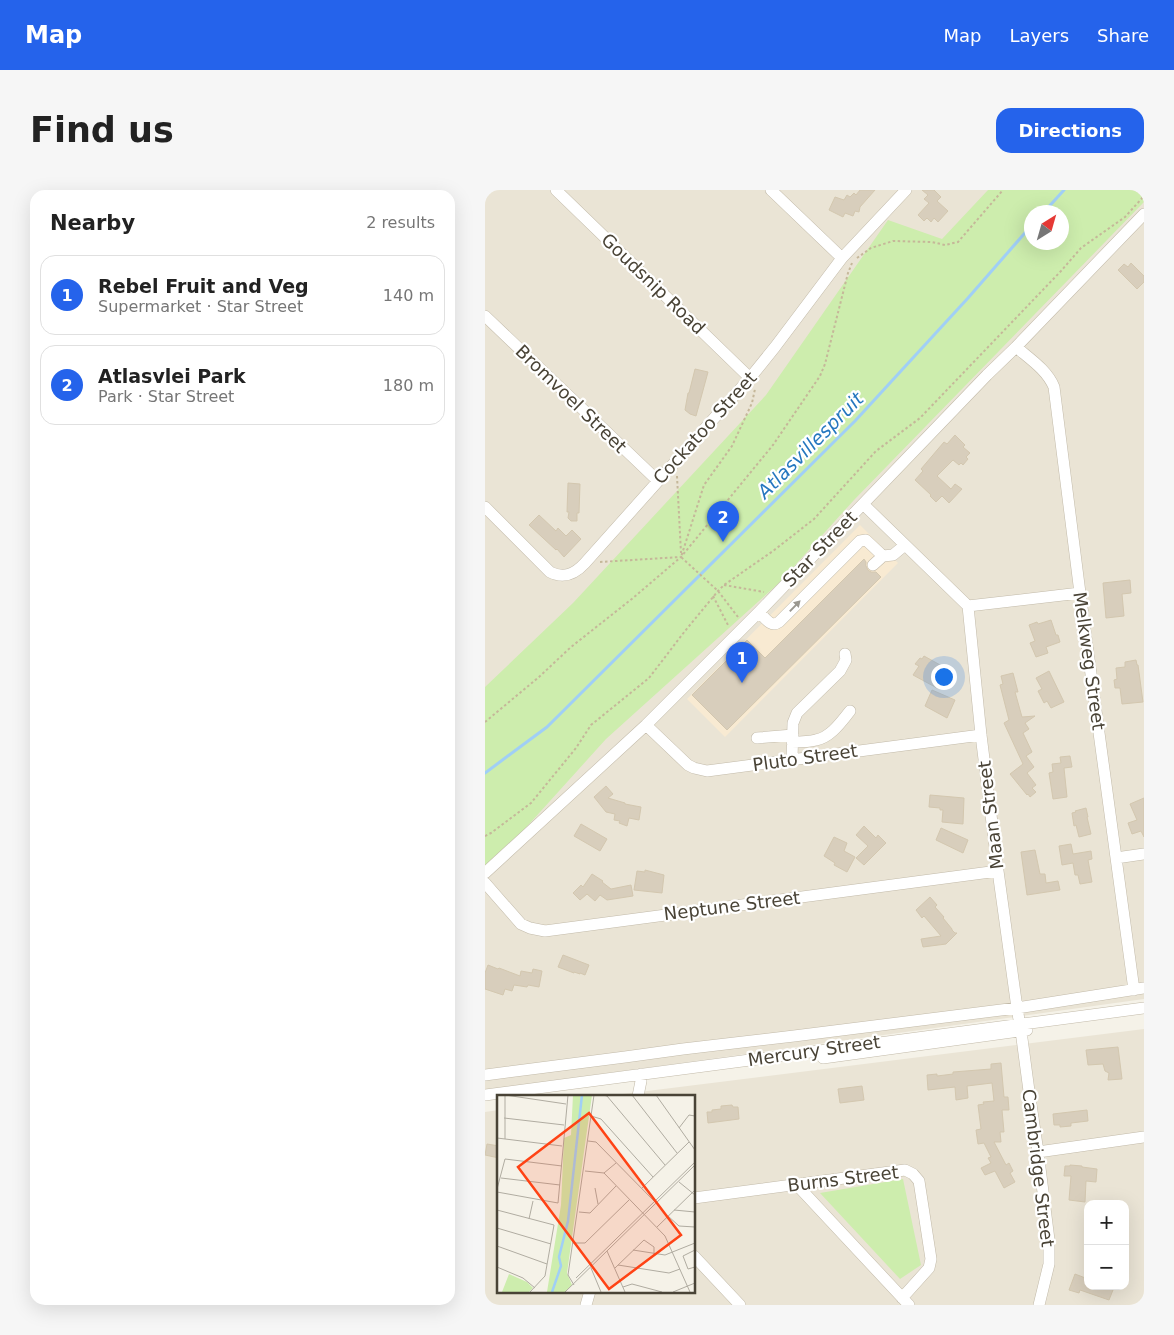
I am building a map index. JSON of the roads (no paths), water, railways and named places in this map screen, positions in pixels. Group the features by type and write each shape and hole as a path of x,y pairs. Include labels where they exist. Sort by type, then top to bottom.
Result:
{"street":[{"name":"Goudsnip Road","path":"556,190 753,383"},
{"path":"771,190 842,258"},
{"name":"Cockatoo Street","path":"485,506 550,572 568,575 575,572 676,461 753,383 775,347 842,258 905,190"},
{"name":"Star Street","path":"485,872 646,725 777,594 1144,215"},
{"name":"Bromvoel Street","path":"485,316 658,481"},
{"name":"Melkweg Street","path":"1016,346 1043,371 1054,387 1116,858 1139,989"},
{"path":"863,504 968,606 1080,593"},
{"path":"759,612 771,624 776,625 860,541 866,540 883,556"},
{"path":"873,565 883,556 893,555 905,545"},
{"name":"Maan Street","path":"968,606 981,735 998,871 1021,1027"},
{"path":"792,759 793,723 797,713 840,671 846,660 845,654"},
{"path":"757,738 818,740 837,727 849,711"},
{"name":"Pluto Street","path":"646,725 683,761 694,768 707,771 981,735"},
{"path":"1116,858 1144,854"},
{"name":"Neptune Street","path":"485,883 521,924 537,930 545,930 998,871"},
{"name":"Mercury Street","path":"485,1075 683,1048 1017,1008 1139,989"},
{"name":"Mercury Street","path":"485,1095 967,1039 1021,1027 1144,1008"},
{"name":"Mercury Street","path":"1021,1027 1144,1015"},
{"name":"Cambridge Street","path":"1021,1027 1049,1246 1049,1264 1039,1305"},
{"path":"637,1095 641,1077"},
{"name":"Mercury Street","path":"532,1095 641,1077"},
{"path":"1038,1152 1144,1137"},
{"name":"Burns Street","path":"695,1198 909,1171 919,1180 931,1264 906,1302"},
{"path":"797,1184 906,1302"},
{"path":"695,1257 740,1305"},
{"path":"586,1305 590,1292"}],"waterway":[{"name":"Atlasvillespruit","path":"1050,205 1064,190"},
{"name":"Atlasvillespruit","path":"485,773 547,727 855,421 1024,234"}],"place":[{"name":"Atlasvlei Park","path":"723,542"},
{"name":"Rebel Fruit and Veg","path":"742,683"}]}
